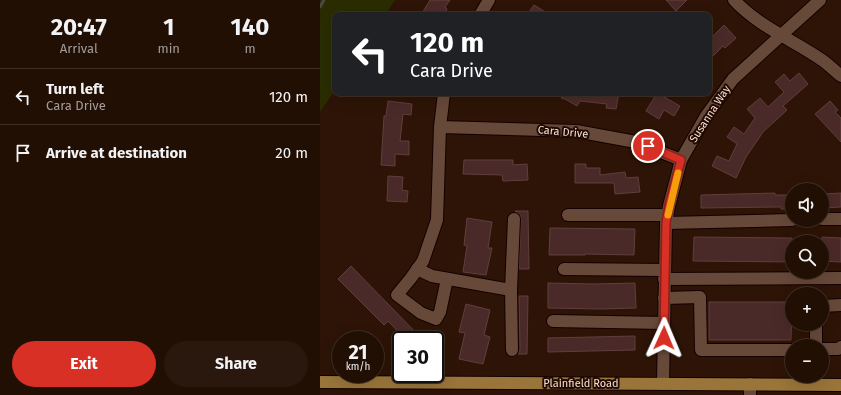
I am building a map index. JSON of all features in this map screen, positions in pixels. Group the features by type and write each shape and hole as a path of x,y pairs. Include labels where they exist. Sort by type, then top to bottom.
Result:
{"main road":[{"name":"Plainfield Road","path":"320,382 664,384 750,390 841,385"}],"street":[{"path":"482,12 489,0"},
{"path":"734,0 742,9 781,36 823,61 841,76"},
{"name":"Susanna Way","path":"664,384 664,298 667,219 681,160 706,116 733,80 820,0"},
{"path":"444,96 440,127 436,220 423,261 397,295 421,313 436,319 440,312 447,279"},
{"name":"Cara Drive","path":"440,127 576,131 636,142 681,160"},
{"path":"568,215 667,219 785,220"},
{"path":"512,350 511,290 514,219"},
{"path":"829,219 841,219"},
{"path":"417,269 432,276 511,290"},
{"path":"564,269 665,275 841,278"},
{"path":"664,298 700,298 701,350 785,350"},
{"path":"829,306 841,305"},
{"path":"553,321 664,323"},
{"path":"829,349 838,349 841,347"}],"green space":[{"path":"320,0 395,0 387,12 332,12 332,94 320,112"}],"building":[{"path":"430,0 450,0 445,7 447,9 446,12 423,12"},
{"path":"666,0 687,0 676,11"},
{"path":"534,5 545,12 529,12"},
{"path":"724,25 736,38 725,48 723,46 712,57 712,37"},
{"path":"799,73 808,84 783,106 787,110 763,132 746,157 736,178 712,166 717,156 729,161 737,144 727,137 734,127 744,134 755,118 747,109 760,98 768,107 784,92 775,82 784,74 790,81"},
{"path":"560,96 618,96 616,109 606,108 607,104 580,101 577,106 561,98 562,97"},
{"path":"655,96 662,96 680,106 674,116 664,110 659,119 646,111"},
{"path":"388,101 412,104 411,115 403,114 400,141 409,141 409,155 395,154 395,166 381,165 384,116 386,116"},
{"path":"830,101 838,110 835,112 841,118 841,142 815,114"},
{"path":"464,160 513,160 513,165 527,164 528,180 503,181 502,175 463,174"},
{"path":"575,164 586,164 586,168 600,168 600,175 625,172 626,178 638,177 640,192 615,194 614,183 575,183"},
{"path":"388,176 403,177 402,190 408,191 407,202 387,201"},
{"path":"775,193 775,195 785,195 785,209 781,209 781,207 701,208 701,195"},
{"path":"841,193 841,207 829,208 829,194"},
{"path":"515,211 528,211 529,269 519,269 521,219 520,215"},
{"path":"467,218 492,222 488,248 492,248 486,275 463,272 467,246 464,245"},
{"path":"550,228 635,229 634,255 549,255"},
{"path":"694,237 785,238 785,262 693,261"},
{"path":"829,237 841,238 841,262 829,261"},
{"path":"351,266 414,331 397,331 388,321 384,325 338,279"},
{"path":"548,283 635,283 636,308 548,308"},
{"path":"519,296 528,296 527,354 518,354 520,350"},
{"path":"709,302 785,302 785,331 791,331 791,339 709,340"},
{"path":"466,304 490,310 484,335 490,337 483,364 459,359 465,333 459,332"},
{"path":"635,336 635,350 548,352 548,338"}],"waterway":[{"path":"320,7 324,0"}],"slow traffic":[{"path":"668,215 678,173"}],"route":[{"path":"648,146 681,160 666,223 664,338"}]}
